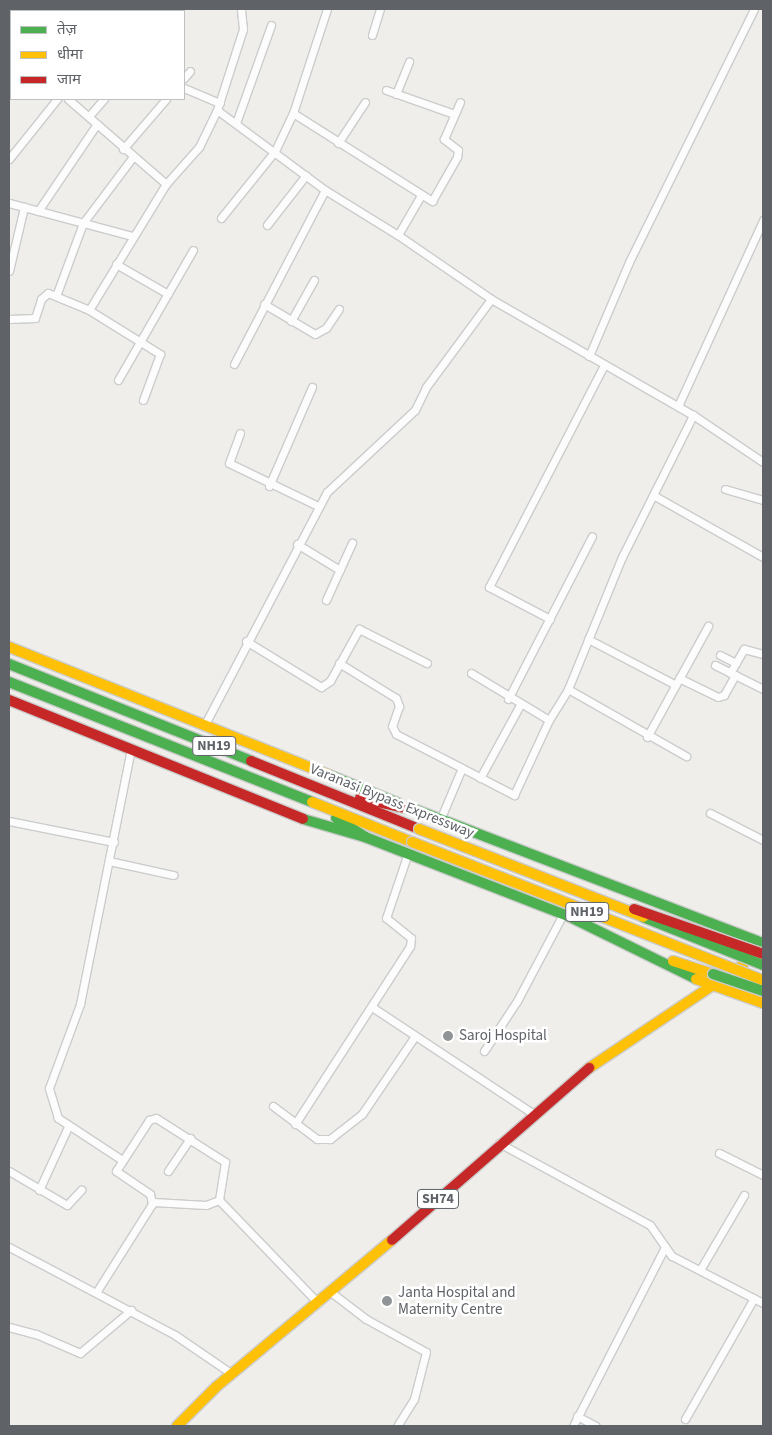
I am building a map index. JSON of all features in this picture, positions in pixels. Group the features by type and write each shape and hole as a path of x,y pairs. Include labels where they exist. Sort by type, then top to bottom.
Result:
{"main road":[{"path":"9,647 440,820 763,943"},
{"name":"Varanasi Bypass Expressway","path":"9,664 418,829 763,965"},
{"name":"Varanasi Bypass Expressway","path":"9,682 763,980"},
{"path":"9,700 323,827 366,836"},
{"path":"305,782 418,811"},
{"path":"307,801 366,836 563,914 711,986 763,1003"},
{"path":"583,893 763,953"},
{"path":"632,946 763,991"},
{"name":"SH74","path":"177,1426 232,1374 332,1293 532,1113 606,1054 763,953"}],"street":[{"path":"89,310 132,236 166,184 199,147 219,106 243,29 240,9"},
{"path":"221,218 275,152 293,114 327,9"},
{"path":"372,35 380,9"},
{"path":"589,356 629,262 754,9"},
{"path":"236,123 271,25"},
{"path":"396,94 409,61"},
{"path":"185,77 190,71"},
{"path":"185,89 219,106 236,123 325,190 398,235 492,299 694,415 763,462"},
{"path":"386,90 454,114"},
{"path":"9,159 56,100"},
{"path":"69,100 89,116 132,158 166,184"},
{"path":"89,116 103,100"},
{"path":"123,149 165,100"},
{"path":"338,143 365,102"},
{"path":"293,114 420,196 436,199 457,158 458,150 444,139 460,102"},
{"path":"38,211 97,124"},
{"path":"56,296 83,223 132,158"},
{"path":"267,225 306,175"},
{"path":"234,364 325,190"},
{"path":"398,235 420,196"},
{"path":"9,203 132,236"},
{"path":"9,271 24,207"},
{"path":"678,406 763,220"},
{"path":"118,380 138,339 168,294 193,250"},
{"path":"116,264 168,294"},
{"path":"291,321 314,280"},
{"path":"9,319 35,318 44,295 56,296 89,310 138,339 160,357 143,400"},
{"path":"204,726 246,641 318,506 346,471 415,410 426,387 492,299"},
{"path":"264,304 291,321 320,332 339,309"},
{"path":"550,619 488,587 604,365"},
{"path":"269,486 312,387"},
{"path":"339,663 396,698 399,706 392,726 396,734 514,795 549,720 568,688 653,495 694,415"},
{"path":"240,433 229,463 269,486 318,506"},
{"path":"725,489 763,500"},
{"path":"653,495 763,557"},
{"path":"508,699 592,536"},
{"path":"326,600 352,543"},
{"path":"297,544 340,570"},
{"path":"647,737 708,626"},
{"path":"246,641 321,687 330,681 358,629 427,663"},
{"path":"588,639 677,681 718,697 724,695 736,663 746,648 763,654"},
{"path":"720,655 736,663"},
{"path":"715,665 763,689"},
{"path":"471,674 508,699 549,720"},
{"path":"568,688 647,737 686,756"},
{"path":"480,778 520,705"},
{"path":"122,1160 68,1127 58,1118 49,1088 80,1004 114,842 131,748"},
{"path":"440,820 462,768"},
{"path":"710,813 763,840"},
{"path":"9,820 114,842"},
{"path":"295,1124 410,946 410,938 386,918 408,853"},
{"path":"109,861 173,875"},
{"path":"484,1051 563,914"},
{"path":"372,1007 532,1113"},
{"path":"272,1106 321,1141 340,1133 369,1105 415,1036"},
{"path":"153,1202 150,1194 117,1174 122,1160 152,1118 190,1138 227,1164 219,1200"},
{"path":"39,1190 68,1127"},
{"path":"168,1171 190,1138"},
{"path":"499,1143 650,1225 672,1256 763,1303"},
{"path":"719,1153 763,1175"},
{"path":"9,1171 67,1205 81,1190"},
{"path":"700,1270 744,1195"},
{"path":"153,1202 206,1206 219,1200"},
{"path":"219,1200 318,1303"},
{"path":"97,1291 153,1202"},
{"path":"9,1247 131,1310 232,1374"},
{"path":"573,1426 665,1247"},
{"path":"332,1293 366,1318 426,1352 414,1399 397,1426"},
{"path":"685,1419 754,1298"},
{"path":"9,1328 36,1334 80,1353 131,1310"},
{"path":"577,1416 596,1426"}],"traffic: fast":[{"path":"9,664 251,761"},
{"path":"9,682 312,802"},
{"path":"329,775 398,803"},
{"path":"411,808 763,943"},
{"path":"336,818 365,837"},
{"path":"303,819 365,837 568,916 696,979"},
{"path":"643,917 763,965"},
{"path":"713,974 763,991"}],"traffic: slow":[{"path":"9,647 329,775"},
{"path":"312,802 412,842"},
{"path":"419,829 643,917"},
{"path":"412,842 763,980"},
{"path":"673,961 713,974"},
{"path":"589,1068 743,965"},
{"path":"696,979 763,1003"},
{"path":"177,1426 216,1387 392,1240"}],"traffic: jam":[{"path":"9,700 303,819"},
{"path":"251,761 419,829"},
{"path":"360,798 418,811"},
{"path":"634,909 763,954"},
{"path":"392,1240 589,1068"}],"place":[{"name":"Saroj Hospital","path":"448,1036"},
{"name":"Janta Hospital and Maternity Centre","path":"387,1301"}]}
